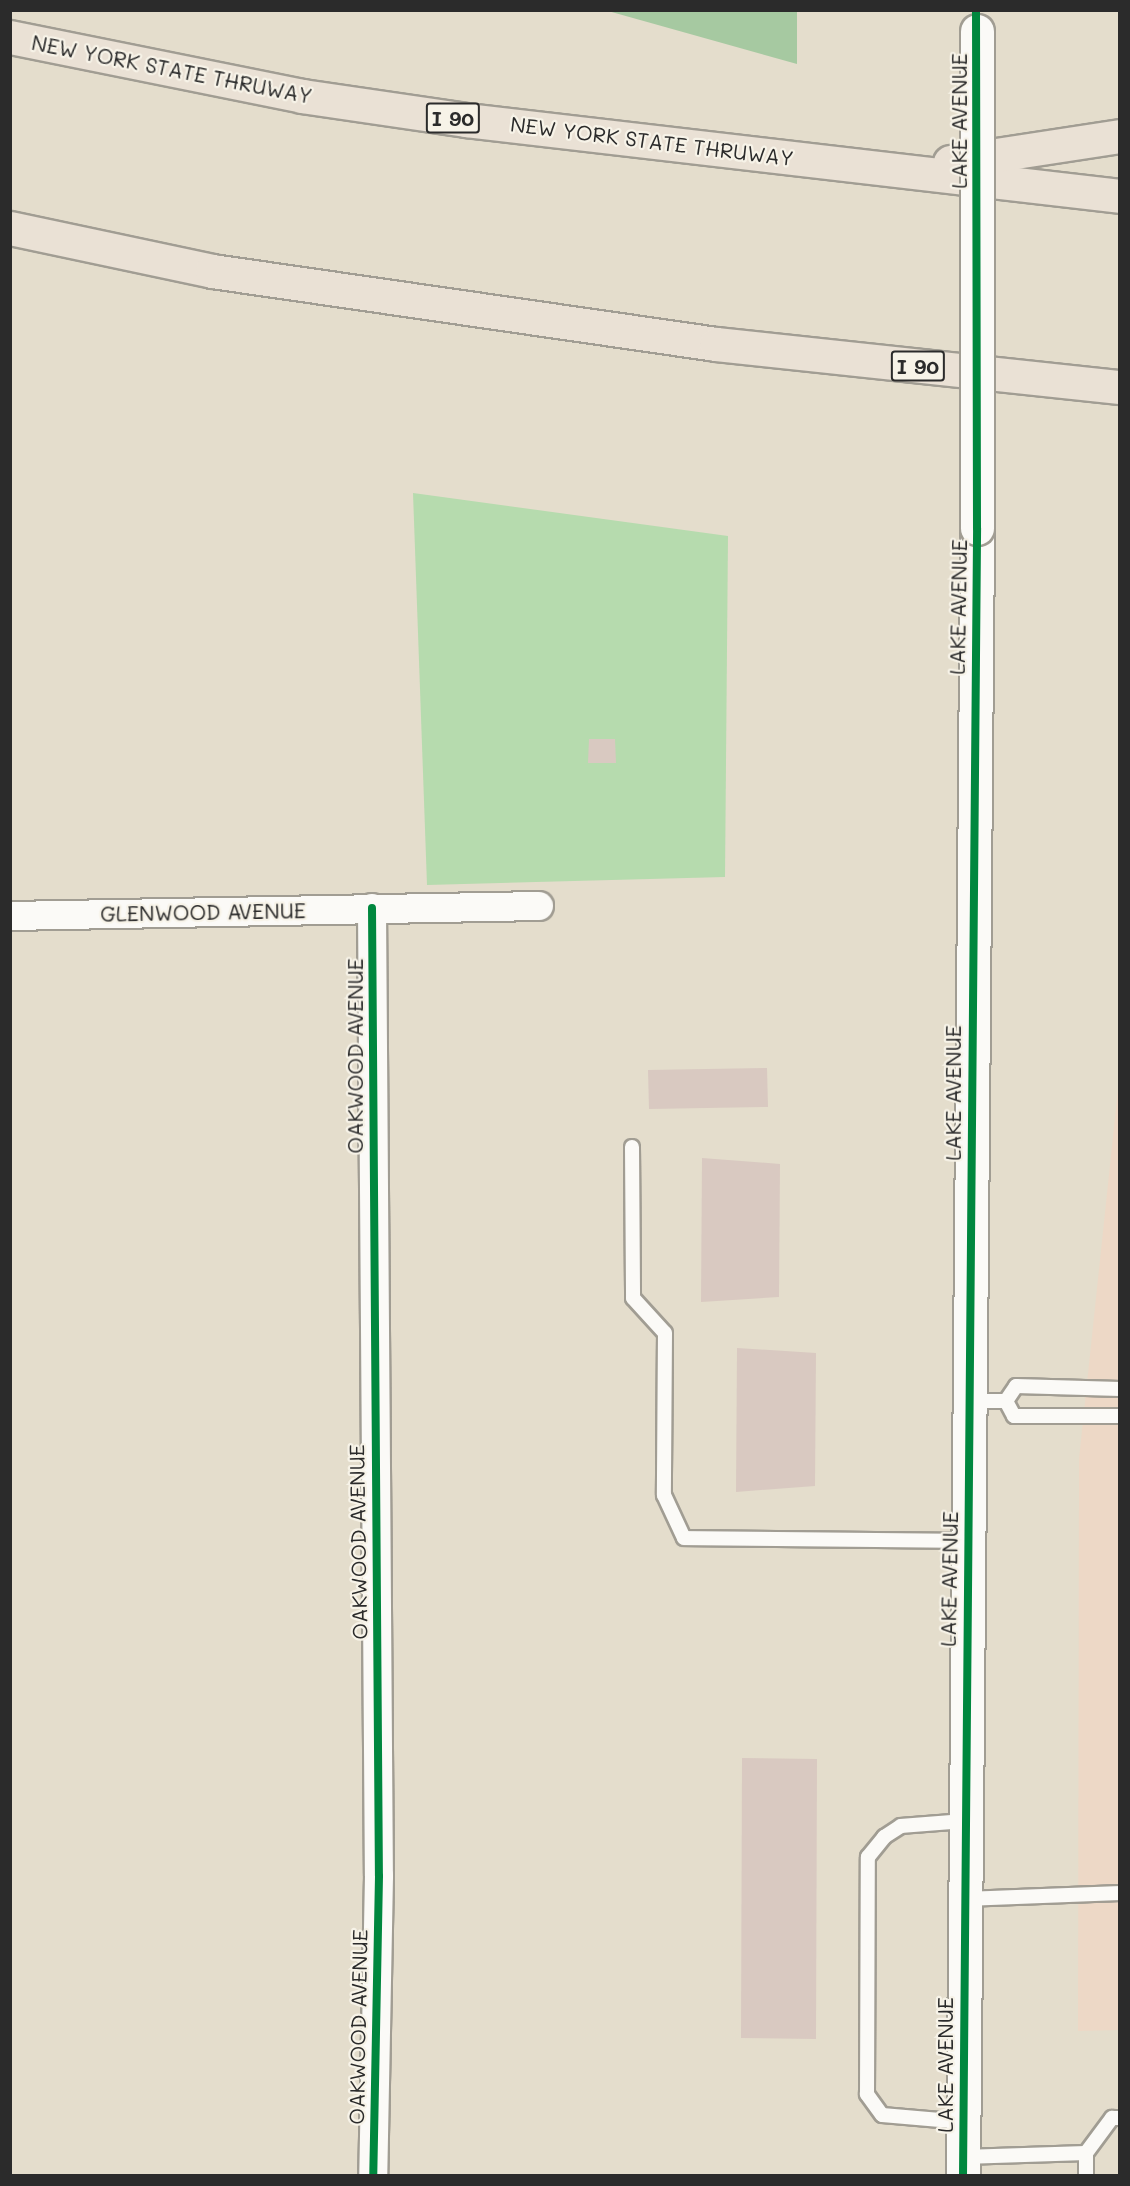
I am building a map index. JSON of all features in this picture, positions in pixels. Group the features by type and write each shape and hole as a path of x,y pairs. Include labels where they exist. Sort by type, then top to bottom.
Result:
{"highway":[{"name":"NEW YORK STATE THRUWAY","path":"10,37 302,96 466,120 1119,196"},
{"path":"901,170 1119,136"},
{"name":"I 90","path":"10,228 212,271 704,343 1119,387"}],"street":[{"name":"LAKE AVENUE","path":"963,2166 963,1899 977,528 976,21"},
{"name":"GLENWOOD AVENUE","path":"10,916 539,906"},
{"name":"OAKWOOD AVENUE","path":"372,2175 379,1876 384,908"},
{"path":"365,2175 372,2175"}],"lane":[{"path":"632,1148 633,1298 664,1333 664,1495 684,1538 968,1541"},
{"path":"1006,1401 1016,1386 1119,1389"},
{"path":"969,1401 1006,1401"},
{"path":"1006,1401 1014,1416 1119,1416"},
{"path":"963,2121 882,2115 867,2094 868,1857 884,1837 901,1826 964,1821"},
{"path":"963,1899 1119,1893"},
{"path":"1086,2175 1086,2153 1112,2118 1119,2118"},
{"path":"963,2166 1086,2153"}],"shaded area":[{"path":"1119,1080 1120,2030 1078,2031 1079,1459"}],"green space":[{"path":"608,11 797,11 797,64"},
{"path":"413,493 728,536 725,877 427,885"}],"building":[{"path":"589,739 615,739 616,763 588,763"},
{"path":"767,1068 768,1107 649,1109 648,1070"},
{"path":"702,1158 780,1164 779,1297 701,1302"},
{"path":"737,1348 816,1353 815,1486 736,1492"},
{"path":"742,1758 817,1759 816,2039 741,2038"}],"cycle path":[{"path":"963,2176 977,528 976,10"},
{"path":"372,908 379,1876 373,2176"}]}
